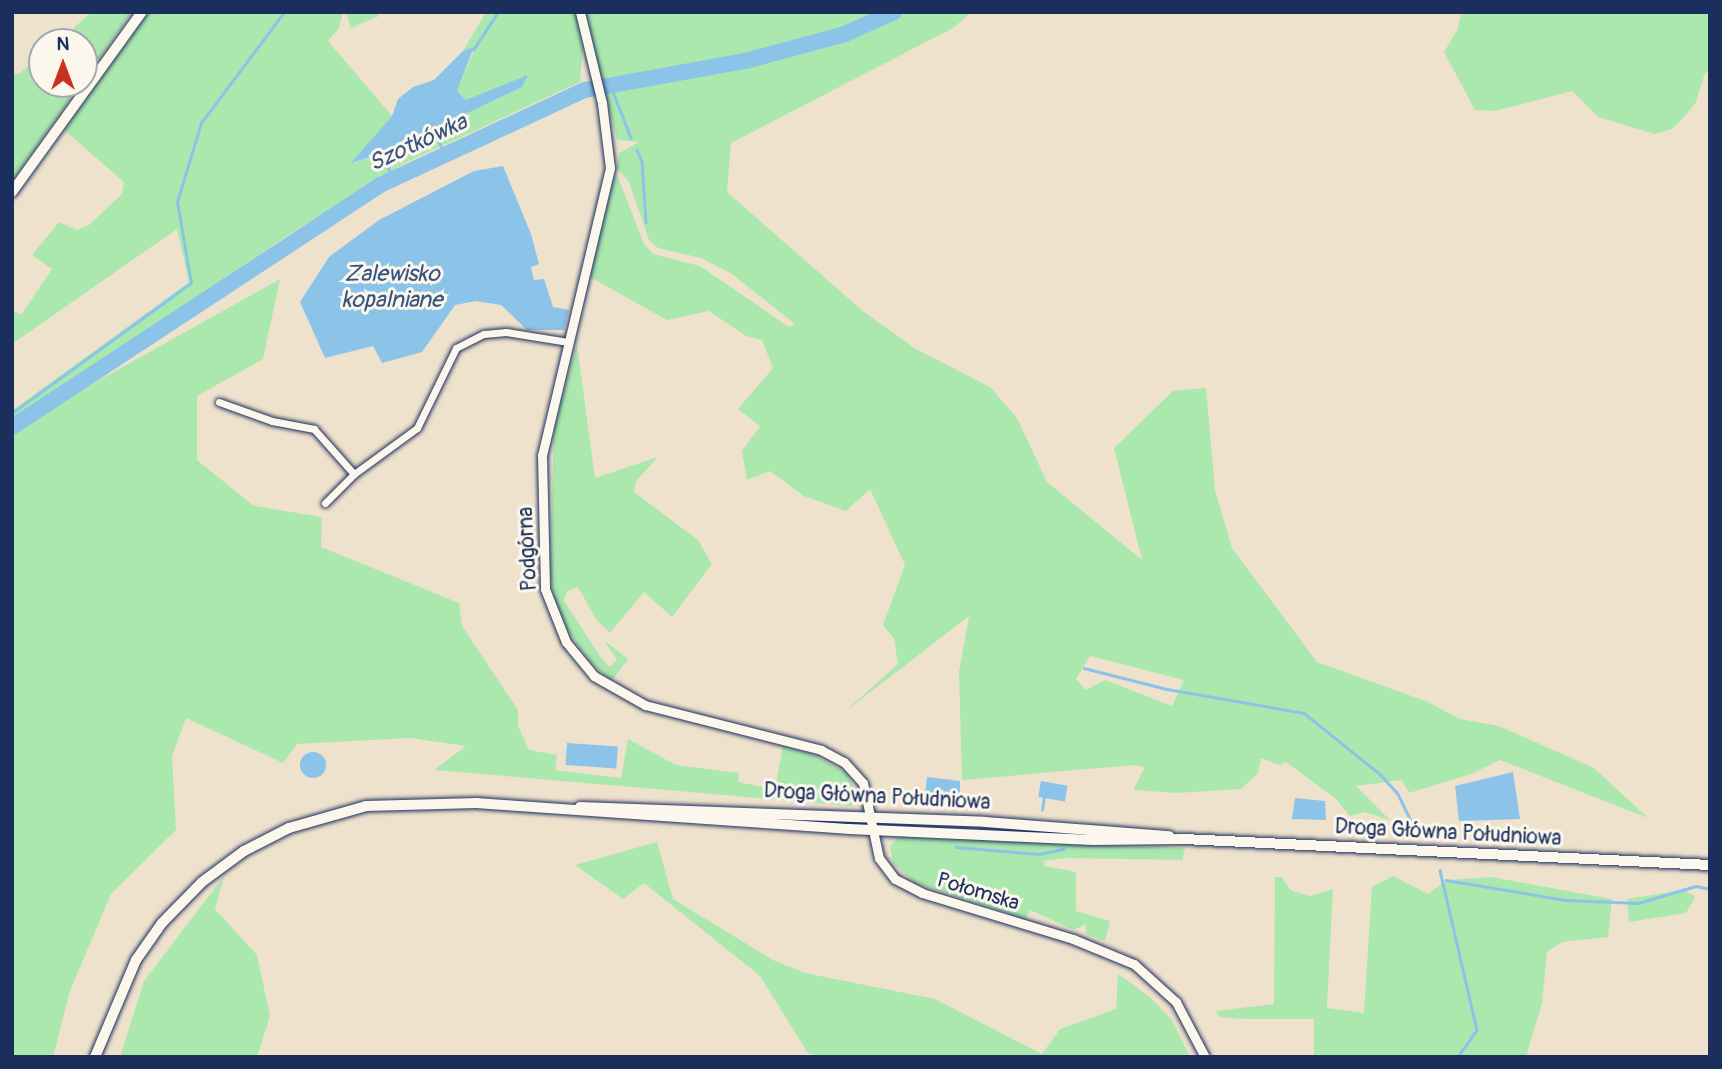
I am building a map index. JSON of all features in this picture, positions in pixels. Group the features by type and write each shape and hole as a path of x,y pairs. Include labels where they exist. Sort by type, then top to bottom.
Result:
{"main road":[{"path":"12,191 142,12"},
{"name":"Droga Główna Południowa","path":"95,1057 125,981 162,923 202,882 263,840 310,820 366,806 436,802 567,808 643,806 1102,828 1184,839"},
{"name":"Droga Główna Południowa","path":"567,808 641,818 875,830 1093,840 1184,839 1710,865"}],"street":[{"name":"Podgórna","path":"580,12 602,103 610,168 542,455 545,589 566,642 594,676 627,696 775,738"},
{"path":"325,503 354,474 417,428 456,348 484,334 506,332 568,342"},
{"path":"219,402 272,421 314,429 354,474"},
{"name":"Połomska","path":"775,738 829,753 851,767 866,789 882,864 901,884 1095,946 1149,975 1190,1023 1205,1057"}],"green space":[{"path":"92,12 132,12 98,60 98,28 73,28"},
{"path":"147,12 343,12 339,28 328,41 392,116 353,163 384,153 522,87 466,101 457,91 475,48 463,51 486,12 576,12 583,47 580,82 405,163 285,237 12,424 14,409 189,282 177,229 12,344 12,310 21,315 52,269 32,255 59,222 77,230 89,225 122,194 124,182 64,130 87,98 98,98 98,82"},
{"path":"346,12 377,12 379,16 351,28"},
{"path":"972,12 953,28 731,143 727,192 864,312 916,349 990,387 1017,418 1047,482 1142,560 1114,448 1173,391 1206,388 1215,490 1232,548 1317,662 1428,702 1460,719 1499,726 1594,768 1648,818 1500,760 1471,774 1409,793 1402,780 1356,786 1390,820 1364,812 1350,816 1336,799 1286,762 1279,765 1261,758 1258,773 1241,789 1177,793 1133,790 1145,767 1135,765 962,780 959,672 969,616 842,714 898,664 894,639 883,625 905,565 870,489 846,511 804,496 770,471 747,480 742,451 760,426 738,409 773,368 762,340 746,336 709,311 667,320 590,277 613,178 618,177 644,244 653,254 700,266 789,327 795,324 732,274 701,258 658,248 649,240 629,182 617,168 619,153 639,142 617,140 584,14","holes":["1090,656 1184,680 1172,706 1105,680 1086,690 1076,679"]},
{"path":"1461,12 1710,12 1710,71 1705,73 1696,102 1685,116 1672,129 1655,134 1598,117 1572,91 1495,111 1475,110 1444,52 1458,29"},
{"path":"28,67 28,98 71,98 12,181 12,73 19,74"},
{"path":"280,279 263,359 197,396 197,460 254,506 322,517 321,547 459,603 462,626 518,710 518,726 529,750 557,755 555,770 621,778 628,739 676,765 739,773 738,782 775,789 783,746 816,756 846,773 856,792 852,806 434,770 466,746 410,738 297,744 283,763 186,718 172,756 176,830 111,894 70,991 53,1057 12,1057 12,435 33,417"},
{"path":"577,345 595,478 658,457 636,481 634,492 698,540 712,564 672,617 644,592 610,633 596,619 578,587 567,591 564,601 602,659 610,667 617,660 604,640 628,659 612,681 590,662 568,631 554,603 550,563 554,426"},
{"path":"898,837 1185,848 1182,860 1066,858 1043,861 1045,866 1076,872 1076,911 1110,921 1105,941 1086,934 1086,924 1074,930 1030,910 1026,919 915,883 893,863 890,847"},
{"path":"657,842 673,899 773,960 805,973 935,999 1042,1054 1060,1029 1116,1009 1118,974 1150,997 1172,1020 1190,1057 821,1057 808,1053 760,976 644,883 623,899 575,865"},
{"path":"224,876 215,909 257,955 270,1016 257,1057 120,1057 144,981"},
{"path":"1393,876 1428,894 1447,880 1491,877 1612,899 1608,937 1562,942 1547,952 1542,1003 1526,1057 1314,1057 1314,1019 1243,1019 1220,1017 1215,1011 1274,1004 1275,877 1282,877 1290,890 1310,896 1333,889 1327,1008 1364,1013 1372,887"},
{"path":"1684,890 1695,897 1686,913 1629,922 1627,899"}],"water":[{"path":"474,47 457,91 466,100 528,75 522,87 384,153 351,163 392,116 398,99 413,87 434,80 463,51"},
{"name":"Zalewisko kopalniane","path":"503,166 531,234 539,264 531,267 534,280 544,279 553,307 569,310 564,330 527,330 501,305 476,301 455,305 422,352 382,363 373,346 325,358 300,302 329,257 379,220 474,171"},
{"path":"567,743 618,747 616,769 565,765"},
{"path":"313,752 322,756 326,765 322,774 313,778 304,774 300,765 304,756"},
{"path":"1513,772 1520,819 1459,821 1455,786"},
{"path":"927,777 960,781 960,795 925,797"},
{"path":"1041,781 1068,786 1065,801 1038,797"},
{"path":"1295,798 1325,801 1326,820 1292,819"}],"waterway":[{"path":"12,413 191,283 177,202 201,123 284,12"},
{"path":"473,50 498,12"},
{"name":"Szotkówka","path":"12,427 380,185 585,90 745,61 845,34 894,12"},
{"path":"610,84 631,138"},
{"path":"434,127 444,155"},
{"path":"637,150 642,161 646,222"},
{"path":"384,153 392,179"},
{"path":"1084,668 1167,689 1304,713 1381,775 1398,794 1416,831"},
{"path":"956,796 960,806"},
{"path":"1042,810 1044,797"},
{"path":"956,847 1039,854 1063,849"},
{"path":"1440,870 1477,1030 1458,1057"},
{"path":"1446,880 1565,900 1638,903 1696,886 1710,889"}]}
